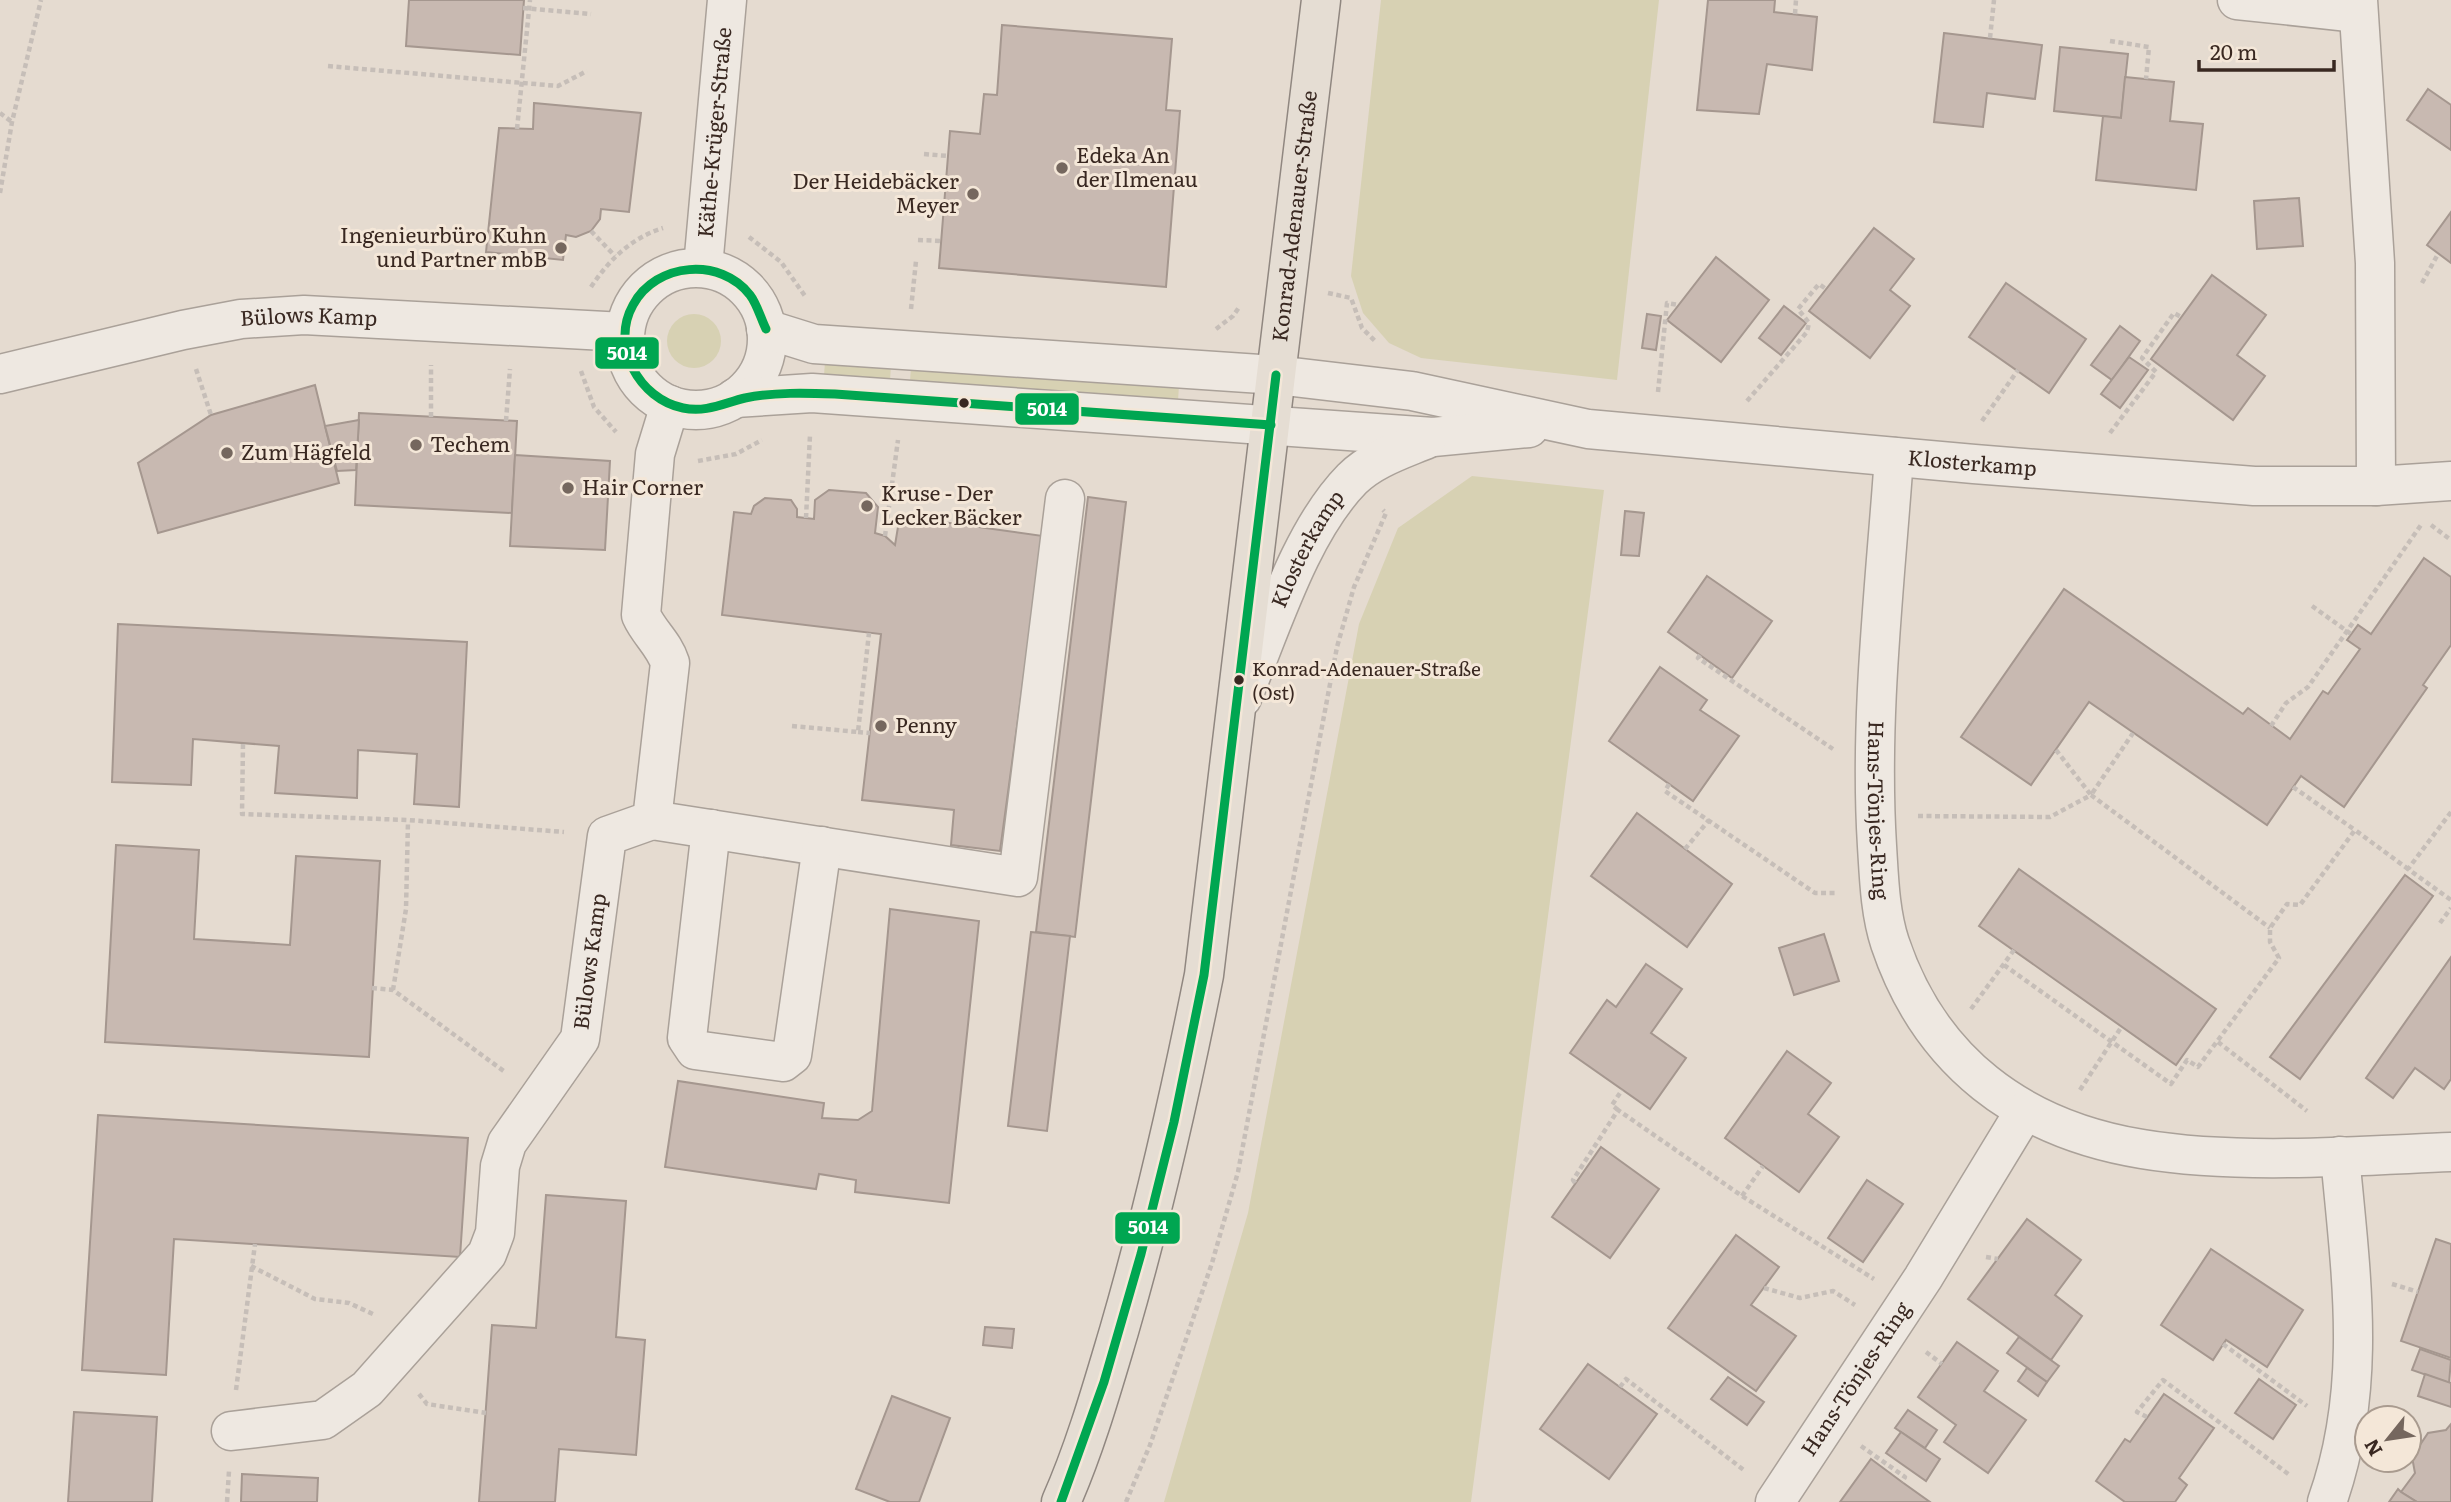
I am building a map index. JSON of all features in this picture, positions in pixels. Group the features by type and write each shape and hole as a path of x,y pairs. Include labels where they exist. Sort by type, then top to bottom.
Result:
{"main road":[{"name":"Konrad-Adenauer-Straße","path":"1061,1502 1104,1382 1174,1122 1204,975 1321,0"}],"street":[{"name":"Käthe-Krüger-Straße","path":"703,267 727,0"},
{"path":"2237,0 2358,6 2375,263 2376,486"},
{"path":"735,398 750,385 761,368 766,349 766,329 760,306 746,287 726,274 703,267 680,269 660,276 642,291 630,310 625,332 626,354 634,376 650,394 670,405 704,410 735,398 812,393 1271,425"},
{"name":"Bülows Kamp","path":"0,374 241,319 304,315 625,332"},
{"path":"766,329 814,344 1276,375"},
{"name":"Klosterkamp","path":"1276,375 1412,391 1569,425 1894,457 2254,486 2376,486 2451,481"},
{"path":"652,820 670,663 665,649 646,628 641,615 655,454 670,405"},
{"name":"Klosterkamp","path":"1271,425 1433,437 1569,425"},
{"name":"Klosterkamp","path":"1237,709 1304,550 1323,514 1353,478 1386,456 1433,437"},
{"name":"Hans-Tönjes-Ring","path":"1894,457 1874,754 1881,894 1889,942 1912,994 1945,1045 1979,1081 2040,1118 2141,1149 2212,1155 2340,1156 2451,1152"},
{"path":"607,836 652,820 1018,877 1065,499"},
{"path":"711,829 687,1038 695,1050 783,1062 792,1055 822,846"},
{"name":"Bülows Kamp","path":"231,1431 323,1420 367,1389 487,1254 495,1233 500,1166 507,1143 580,1039 607,836"},
{"name":"Hans-Tönjes-Ring","path":"1776,1500 1900,1314 2040,1118"},
{"path":"2327,1502 2346,1436 2354,1344 2340,1156"}],"path":[{"path":"0,193 12,122 41,0"},
{"path":"517,129 523,83 526,8 530,0"},
{"path":"1795,14 1796,0"},
{"path":"1990,38 1994,0"},
{"path":"526,8 591,14"},
{"path":"2110,41 2149,47 2146,79"},
{"path":"328,66 558,86 587,71"},
{"path":"0,113 12,122"},
{"path":"924,154 948,156"},
{"path":"923,179 947,180"},
{"path":"591,231 615,256"},
{"path":"918,240 941,241"},
{"path":"2422,283 2438,254"},
{"path":"1713,440 1807,332 1810,323 1798,309 1819,284 1826,289"},
{"path":"1654,435 1667,303 1679,305"},
{"path":"2103,474 2104,441 2156,372 2142,358 2174,313 2181,317"},
{"path":"431,321 431,417"},
{"path":"506,421 514,326"},
{"path":"1973,464 1976,430 2018,370"},
{"path":"806,518 810,435"},
{"path":"1126,1502 1150,1445 1212,1264 1238,1172 1337,647 1354,587 1387,513 1353,478"},
{"path":"2272,726 2286,703 2308,687 2349,632 2424,520 2451,540"},
{"path":"2312,606 2349,632"},
{"path":"858,732 869,633"},
{"path":"1700,654 1698,658 1832,749 1874,754"},
{"path":"793,726 870,733"},
{"path":"1875,816 2050,817 2091,795 2133,733"},
{"path":"243,744 242,814 408,820 607,836"},
{"path":"2056,750 2091,795 2270,928"},
{"path":"1669,784 1665,790 1815,892 1881,894"},
{"path":"2293,787 2451,900"},
{"path":"2408,869 2451,812"},
{"path":"393,990 406,909 408,820"},
{"path":"1685,849 1709,820"},
{"path":"2004,965 2171,1084 2187,1060 2198,1067 2279,958 2270,942 2270,928 2287,904 2300,905 2355,830"},
{"path":"2440,923 2451,908"},
{"path":"1945,1045 2014,950"},
{"path":"372,988 393,990 540,1097"},
{"path":"2040,1118 2112,1043 2122,1026"},
{"path":"2218,1042 2307,1111"},
{"path":"1622,1090 1612,1105 1618,1110 1742,1196 1900,1314"},
{"path":"1576,1183 1573,1180 1618,1110"},
{"path":"1742,1196 1763,1166"},
{"path":"227,1502 231,1431 255,1244"},
{"path":"251,1266 315,1299 349,1303 403,1348 427,1404 486,1413"},
{"path":"1764,1288 1800,1298 1833,1291 1900,1314"},
{"path":"2223,1344 2346,1436"},
{"path":"1620,1387 1626,1379 1776,1500"},
{"path":"2147,1417 2137,1412 2163,1380 2293,1477"},
{"path":"1828,1422 1905,1478 1902,1482"}],"shaded area":[{"path":"1381,0 1659,0 1617,380 1421,358 1389,343 1363,313 1351,276"},
{"path":"694,314 713,322 721,341 713,360 694,368 675,360 667,341 675,322"},
{"path":"825,361 891,365 890,381 824,376"},
{"path":"911,367 1179,385 1178,401 910,382"},
{"path":"1472,476 1604,490 1471,1502 1164,1502 1248,1213 1359,624 1398,528"}],"building":[{"path":"409,0 524,0 520,55 406,46"},
{"path":"1708,0 1775,0 1774,12 1817,17 1812,70 1767,64 1759,114 1697,110"},
{"name":"Edeka An der Ilmenau","path":"1002,25 1172,39 1166,110 1180,111 1166,287 939,268 950,131 980,134 984,94 997,95"},
{"path":"1944,33 2042,45 2035,99 1987,93 1983,127 1934,122"},
{"path":"2060,47 2128,54 2121,118 2054,111"},
{"path":"2125,77 2174,82 2170,121 2203,124 2196,190 2096,180 2103,116 2121,118"},
{"path":"2428,89 2451,105 2451,150 2407,120"},
{"path":"534,103 641,113 629,212 601,209 600,219 591,231 576,237 566,235 563,260 486,252 499,128 533,129"},
{"path":"2299,198 2303,246 2257,249 2254,201"},
{"path":"2451,212 2451,263 2427,245"},
{"path":"1874,228 1914,259 1890,290 1910,306 1870,358 1809,311"},
{"path":"1716,257 1769,300 1721,362 1667,320"},
{"path":"2212,275 2266,315 2237,355 2265,376 2233,420 2151,359"},
{"path":"2006,283 2086,339 2049,393 1969,337"},
{"path":"1784,306 1806,323 1781,355 1759,338"},
{"path":"1647,314 1661,316 1656,350 1642,348"},
{"path":"2120,326 2140,341 2112,380 2091,365"},
{"path":"2129,357 2148,370 2120,408 2101,394"},
{"path":"315,385 339,483 158,533 138,463 211,415"},
{"path":"359,413 517,421 512,513 355,505"},
{"path":"359,420 356,470 337,471 325,426"},
{"path":"515,455 610,461 605,550 510,546"},
{"path":"829,490 866,493 878,507 875,533 885,536 895,545 898,527 914,518 1043,536 1000,851 951,845 954,810 862,800 881,634 722,615 734,512 751,514 754,506 765,498 791,500 797,509 797,517 814,519 815,500"},
{"path":"1088,497 1126,502 1075,937 1036,932"},
{"path":"1625,511 1644,513 1639,556 1621,555"},
{"path":"2424,558 2451,577 2451,645 2423,685 2427,688 2344,807 2301,776 2267,825 2089,702 2031,785 1961,737 2064,589 2243,714 2248,708 2290,739 2323,691 2328,694 2360,649 2347,640 2358,625 2371,634"},
{"path":"1707,576 1772,621 1732,678 1668,632"},
{"path":"118,624 467,642 459,807 414,804 417,754 358,750 357,798 275,793 279,746 193,739 191,785 112,782"},
{"path":"1660,667 1707,700 1700,710 1739,736 1693,801 1609,741"},
{"path":"1637,813 1732,884 1687,947 1591,876"},
{"path":"116,845 199,850 194,939 290,945 296,856 380,861 369,1057 105,1042"},
{"path":"2019,869 2216,1009 2176,1065 1979,926"},
{"path":"2405,875 2433,896 2300,1079 2270,1057"},
{"path":"890,909 979,921 949,1203 855,1192 856,1180 819,1174 816,1189 665,1167 678,1081 824,1103 822,1118 858,1120 872,1111"},
{"path":"1031,932 1070,936 1047,1131 1008,1126"},
{"path":"1824,934 1839,981 1794,995 1779,948"},
{"path":"2451,957 2451,1079 2444,1089 2415,1068 2393,1098 2366,1078"},
{"path":"1646,964 1682,989 1651,1033 1686,1058 1650,1109 1570,1053 1607,1000 1616,1007"},
{"path":"1787,1051 1831,1083 1808,1114 1839,1137 1799,1192 1725,1138"},
{"path":"98,1115 468,1138 460,1257 174,1239 166,1375 82,1370"},
{"path":"1601,1147 1659,1189 1610,1258 1552,1217"},
{"path":"1867,1180 1903,1204 1863,1262 1828,1238"},
{"path":"546,1195 626,1201 616,1337 645,1340 636,1455 559,1449 555,1502 479,1502 492,1325 536,1328"},
{"path":"2027,1219 2081,1260 2055,1295 2082,1316 2051,1360 1968,1299"},
{"path":"1736,1235 1779,1267 1751,1305 1796,1336 1756,1391 1668,1328"},
{"path":"2436,1239 2451,1244 2451,1358 2401,1341"},
{"path":"2211,1249 2303,1310 2267,1367 2226,1340 2213,1360 2161,1325"},
{"path":"985,1327 1014,1329 1012,1348 983,1345"},
{"path":"2019,1337 2059,1366 2047,1382 2007,1353"},
{"path":"1957,1342 1998,1371 1984,1391 2026,1420 1988,1473 1944,1442 1956,1425 1918,1397"},
{"path":"2420,1349 2451,1360 2449,1383 2412,1370"},
{"path":"1588,1364 1657,1414 1609,1479 1540,1429"},
{"path":"2027,1368 2047,1382 2038,1396 2018,1381"},
{"path":"2425,1374 2451,1383 2451,1407 2418,1396"},
{"path":"1728,1377 1764,1402 1747,1425 1711,1399"},
{"path":"2259,1379 2296,1405 2273,1439 2235,1413"},
{"path":"2164,1394 2214,1428 2179,1478 2187,1485 2175,1502 2125,1502 2096,1481 2125,1439 2130,1442"},
{"path":"892,1396 950,1418 919,1502 890,1502 856,1489"},
{"path":"1908,1410 1937,1430 1925,1448 1895,1428"},
{"path":"74,1412 157,1417 152,1502 68,1502"},
{"path":"2451,1424 2451,1502 2417,1502 2401,1492 2414,1474 2423,1474 2423,1440 2428,1433 2446,1430"},
{"path":"1901,1432 1940,1459 1926,1481 1886,1453"},
{"path":"1871,1459 1902,1482 1930,1502 1840,1502"},
{"path":"242,1474 318,1478 317,1502 241,1502"},
{"path":"2398,1489 2401,1492 2417,1502 2389,1502"}],"transit line":[{"name":"5014","path":"766,329 750,295 738,283 723,274 689,270 672,273 643,291 633,305 625,337 627,353 642,382 653,394 667,403 683,408 707,408 745,398 790,393 1271,425"},
{"name":"5014","path":"1061,1502 1104,1382 1141,1254 1174,1122 1204,975 1276,375"}],"place":[{"name":"Edeka An der Ilmenau","path":"1062,168"},
{"name":"Der Heidebäcker Meyer","path":"973,194"},
{"name":"Ingenieurbüro Kuhn und Partner mbB","path":"561,248"},
{"name":"Techem","path":"416,445"},
{"name":"Zum Hägfeld","path":"227,453"},
{"name":"Hair Corner","path":"568,488"},
{"name":"Kruse - Der Lecker Bäcker","path":"867,506"},
{"name":"Konrad-Adenauer-Straße (Ost)","path":"1239,680"},
{"name":"Penny","path":"881,726"}]}
